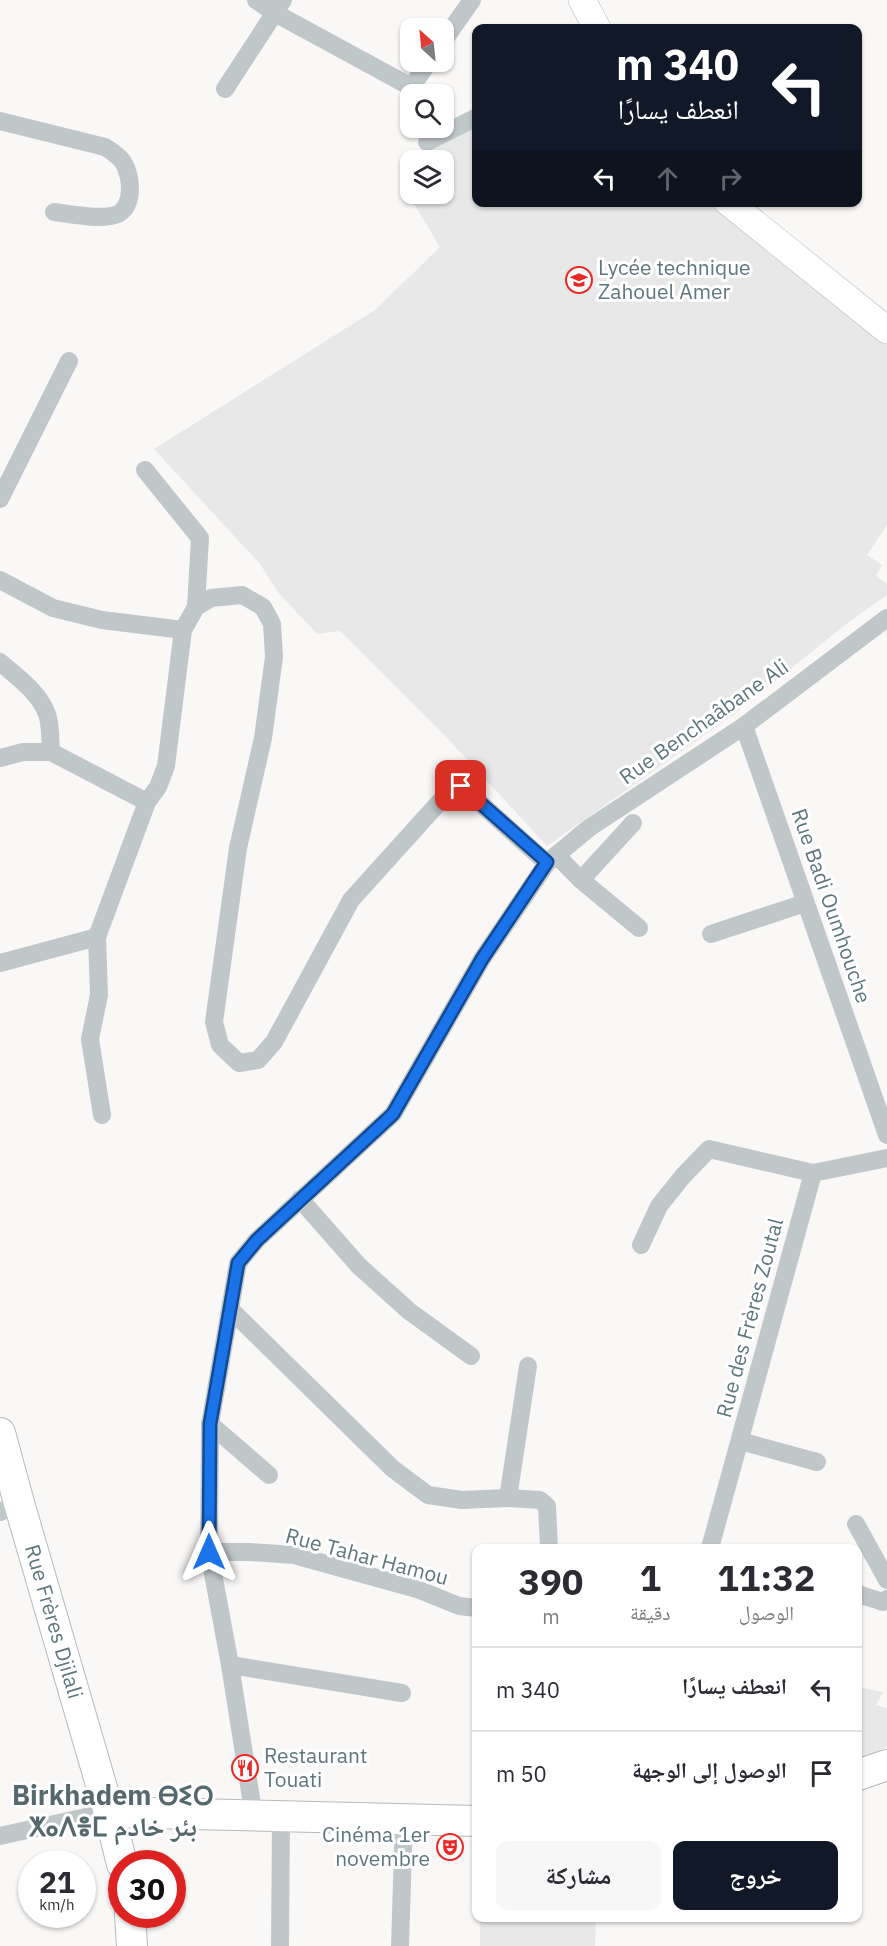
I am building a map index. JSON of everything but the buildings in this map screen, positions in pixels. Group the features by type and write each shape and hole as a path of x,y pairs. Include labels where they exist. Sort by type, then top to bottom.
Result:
{"main road":[{"path":"582,0 595,24"},
{"path":"734,207 887,330"},
{"name":"Rue Frères Djilali","path":"0,1432 9,1507 110,1812 119,1850"},
{"path":"862,1774 887,1765"},
{"path":"110,1812 472,1821"},
{"path":"131,1928 132,1946"}],"street":[{"path":"256,0 279,7 411,87 422,72"},
{"path":"454,26 472,0"},
{"path":"225,89 279,7"},
{"path":"427,142 472,120"},
{"path":"0,121 105,147 117,155 124,164 129,176 130,191 127,206 118,214 107,217 54,212"},
{"path":"0,499 69,361"},
{"path":"102,1115 90,1039 99,995 97,937 147,802 158,787 166,766 183,630 196,607 200,538 145,470"},
{"path":"0,580 53,608 102,620 183,630"},
{"path":"196,607 211,598 242,595 262,607 272,624 274,657 263,738 238,848 214,1022 220,1045 239,1063 258,1060 274,1042 351,900 453,787 461,786 639,928"},
{"name":"Rue Benchaâbane Ali","path":"280,1946 267,1817 230,1665 209,1552 210,1424 238,1263 257,1240 393,1114 482,959 552,859 589,828 744,726 887,618"},
{"path":"0,662 30,688 42,705 48,716 51,752"},
{"name":"Rue Badi Oumhouche","path":"744,726 887,1136"},
{"path":"0,758 23,752 51,752 147,802"},
{"path":"581,880 633,823"},
{"path":"711,934 805,903"},
{"path":"0,963 97,937"},
{"path":"641,1245 659,1206 709,1149 813,1173 887,1158"},
{"name":"Rue des Frères Zoutal","path":"711,1544 813,1173"},
{"path":"300,1199 359,1266 409,1311 471,1356"},
{"path":"230,1309 393,1469 428,1495 462,1500 508,1498 540,1500 547,1506 549,1544"},
{"path":"508,1498 528,1366"},
{"path":"210,1424 269,1475"},
{"path":"740,1441 817,1462"},
{"path":"856,1524 887,1580"},
{"name":"Rue Tahar Hamou","path":"209,1552 294,1555 417,1589 459,1606 472,1607"},
{"path":"862,1595 883,1602 887,1599"},
{"path":"230,1665 402,1693"},
{"path":"0,1836 110,1812"},
{"path":"400,1946 404,1818"}],"shaded area":[{"path":"472,126 472,207 723,207 887,342 887,525 867,555 882,565 876,576 887,584 887,595 850,621 733,715 547,846 451,742 340,631 317,634 278,592 260,564 154,449 375,310 440,247 414,204 454,204 454,150 428,150 431,146 448,138 454,138 454,135"},
{"path":"862,1688 883,1692 876,1705 887,1708 887,1746 862,1762"},
{"path":"480,1922 596,1922 595,1946 480,1946"}],"place":[{"name":"Lycée technique Zahouel Amer","path":"579,280"},
{"name":"Restaurant Touati","path":"245,1768"},
{"name":"Cinéma 1er novembre","path":"450,1847"}],"district":[{"name":"Birkhadem ⴱⵉⵔ ⵅⴰⴷⴻⵎ بئر خادم","path":"113,1812"}],"route":[{"path":"209,1552 210,1424 238,1263 257,1240 393,1114 482,959 547,862 461,786"}]}
